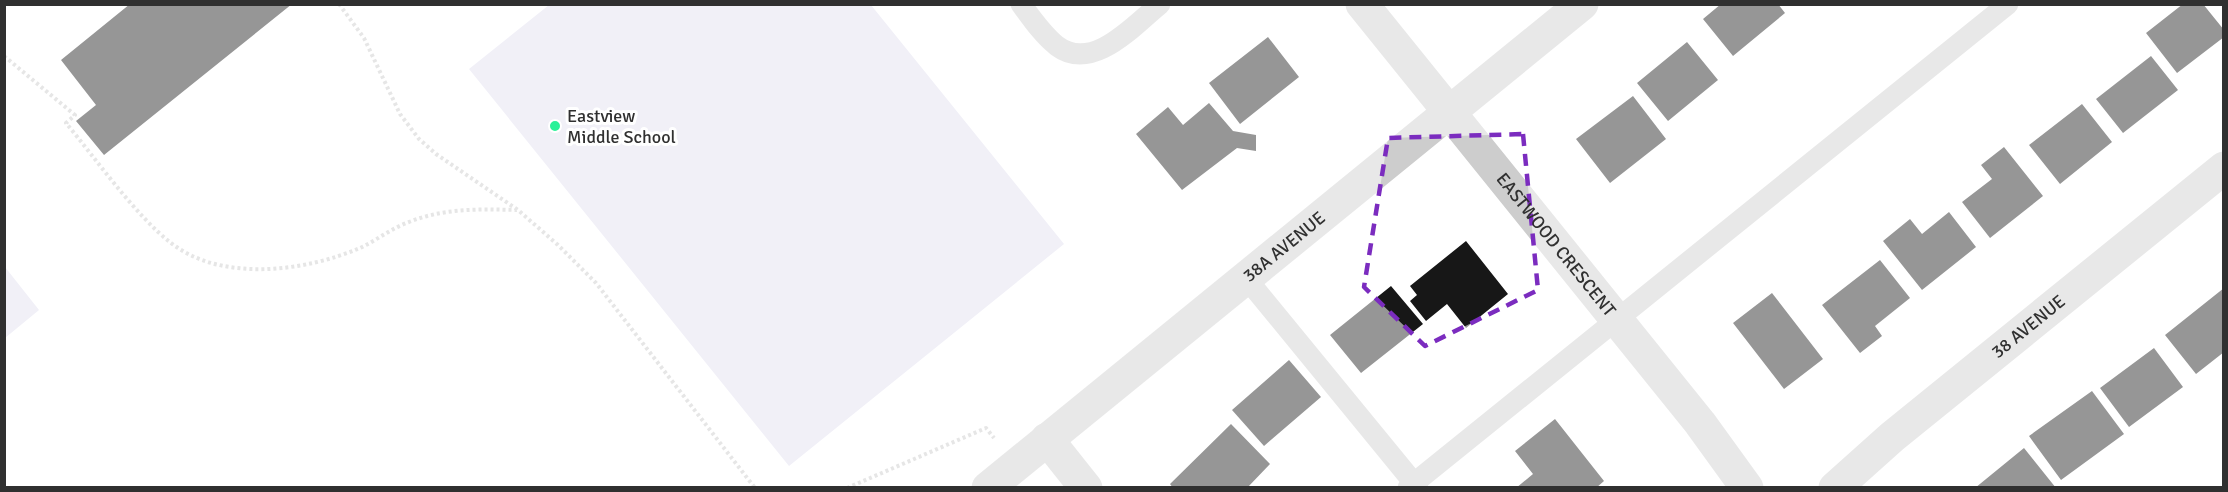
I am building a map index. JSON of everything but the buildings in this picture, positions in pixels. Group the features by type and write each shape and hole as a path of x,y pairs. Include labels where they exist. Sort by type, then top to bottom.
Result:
{"street":[{"name":"EASTWOOD CRESCENT","path":"1362,4 1700,423 1747,488"},
{"name":"38A AVENUE","path":"988,488 1582,4"},
{"name":"38 AVENUE","path":"1835,488 1892,437 2223,168"},
{"path":"1047,439 1086,488"}],"lane":[{"path":"1021,4 1059,48 1077,54 1094,53 1113,42 1160,4"},
{"path":"1246,278 1413,486 2008,4"}],"path":[{"path":"339,4 364,38 400,114 419,139 436,154 518,210 596,283 638,333 755,488"},
{"path":"4,56 75,115 66,123 147,220 172,244 200,259 239,267 287,269 329,260 362,247 409,222 438,214 468,209 518,210"},
{"path":"847,488 986,429 994,438"}],"highlighted area":[{"path":"1523,134 1538,290 1425,346 1364,287 1388,138"}],"shaded area":[{"path":"549,5 871,5 1064,244 789,466 469,69"},
{"path":"5,267 39,310 4,338"}],"place":[{"name":"Eastview Middle School","path":"555,126"}]}
